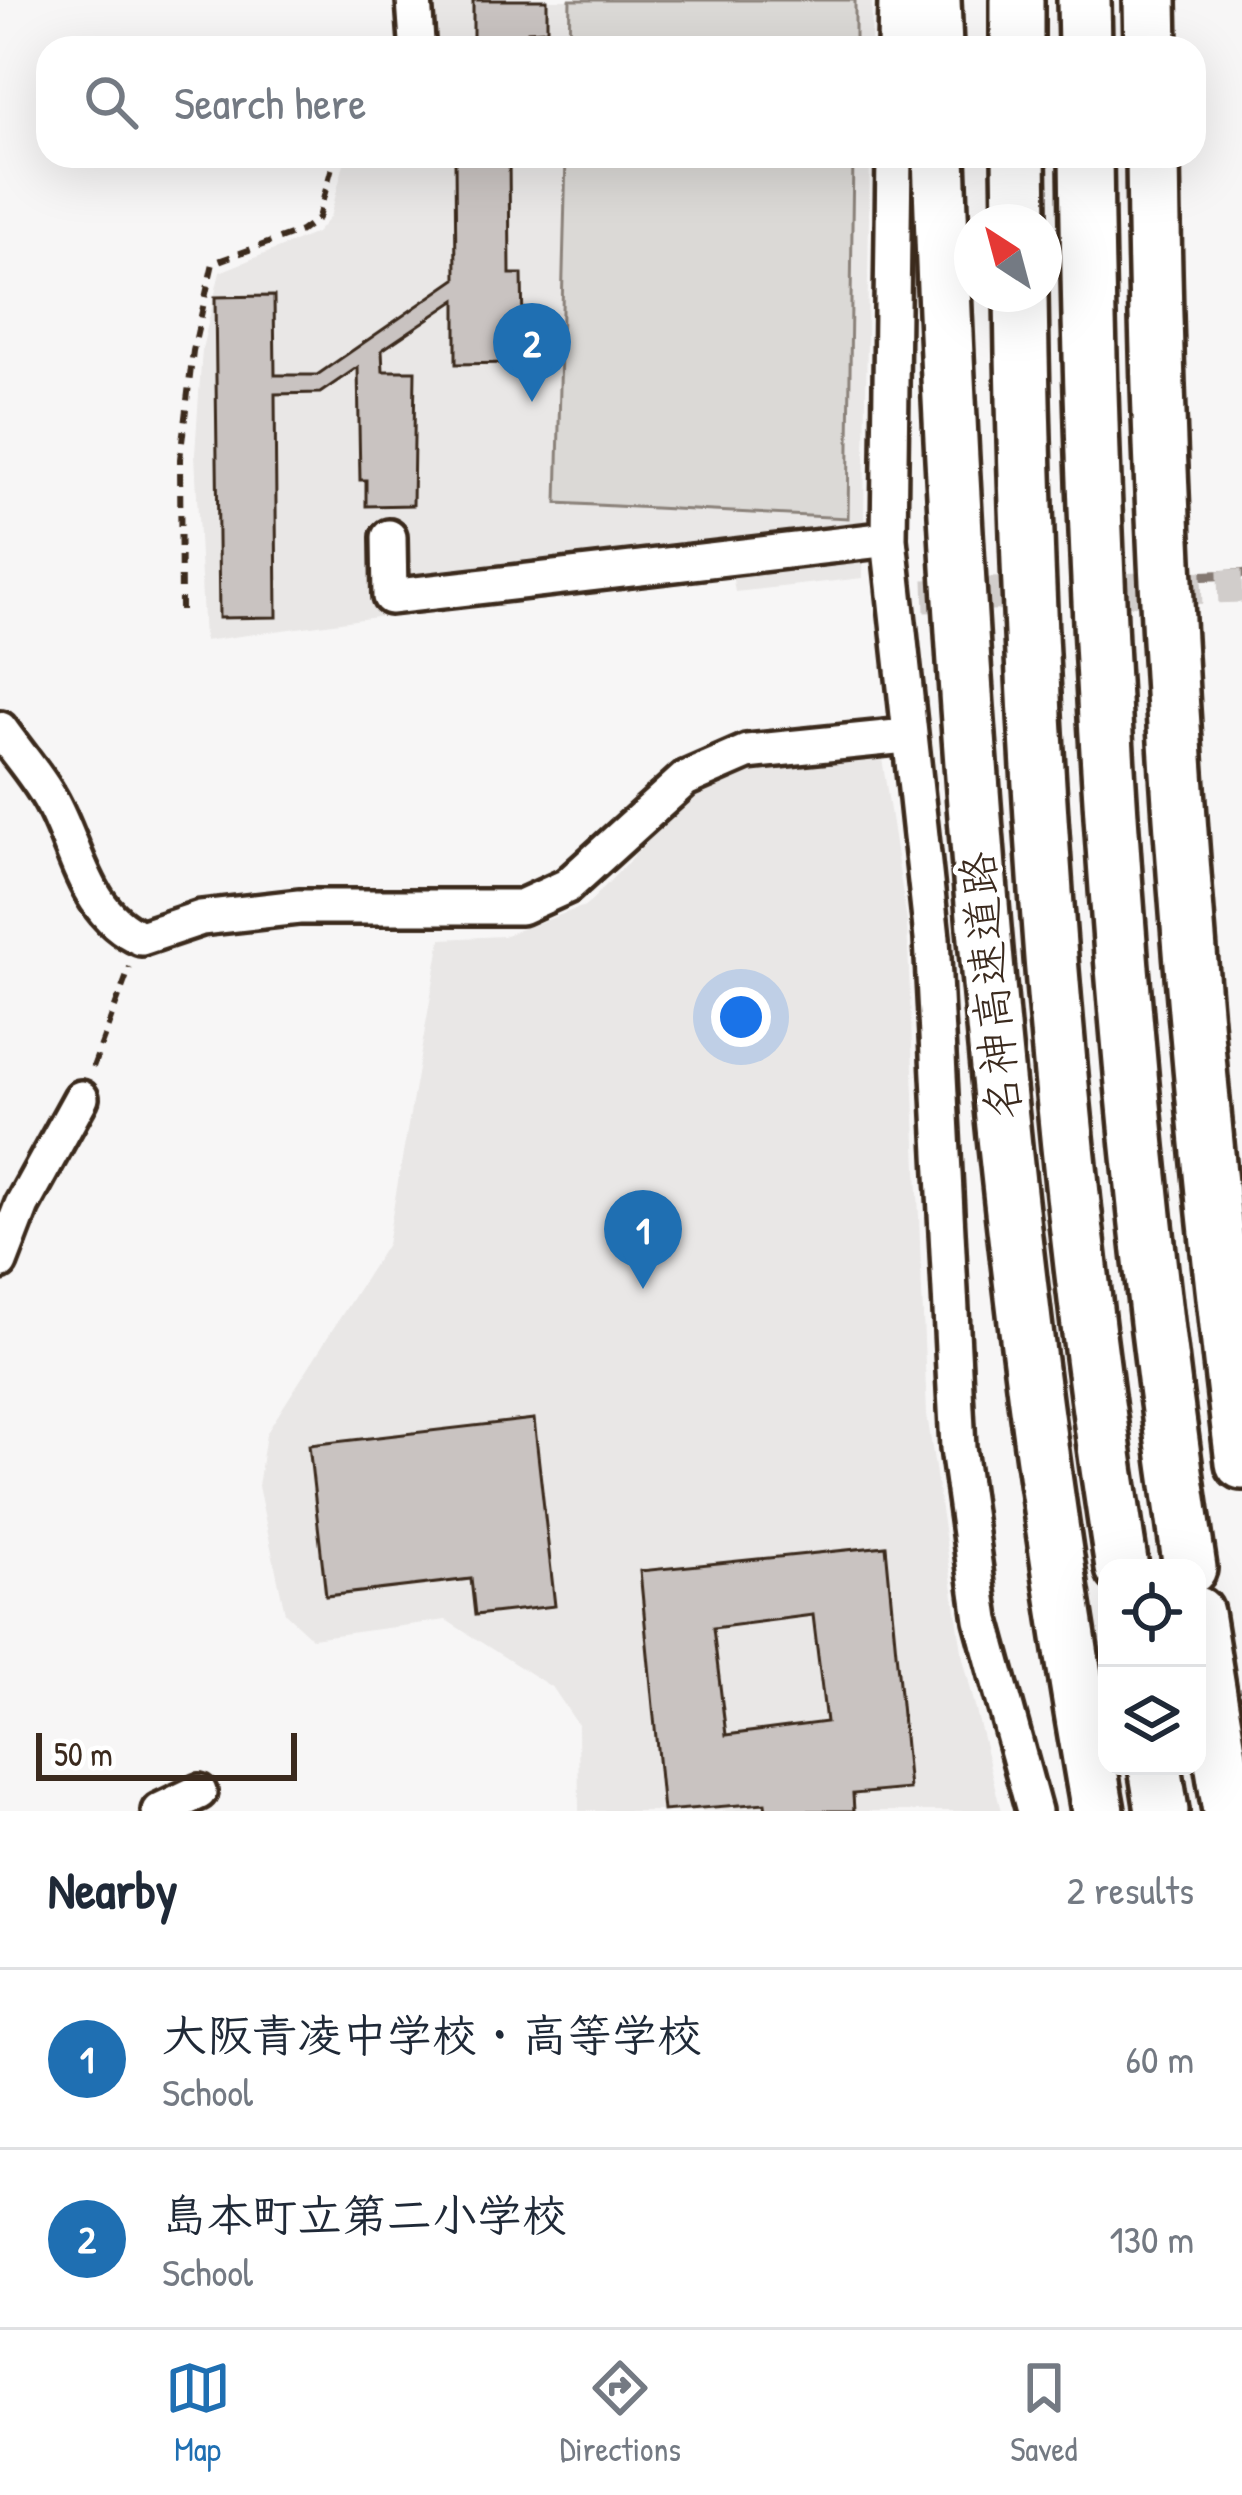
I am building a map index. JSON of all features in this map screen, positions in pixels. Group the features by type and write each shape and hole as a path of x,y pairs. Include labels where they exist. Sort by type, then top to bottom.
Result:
{"highway":[{"path":"934,0 936,36"},
{"path":"1017,0 1017,36"},
{"path":"1084,0 1085,36"},
{"path":"1150,0 1151,36"},
{"name":"名神高速道路","path":"940,168 947,397 973,809 1022,1286 1063,1613 1098,1811"},
{"path":"1019,168 1020,204"},
{"path":"1086,168 1088,308 1119,899 1147,1226 1189,1559"},
{"path":"1153,168 1156,422 1178,811 1210,1200 1242,1463"},
{"name":"名神高速道路","path":"1022,312 1032,634 1050,906 1080,1236 1122,1559"},
{"path":"1205,1667 1228,1811"},
{"path":"1156,1775 1162,1811"}],"street":[{"path":"414,0 417,36"},
{"path":"895,36 896,0"},
{"path":"894,168 889,539 908,596 906,736 932,938 941,1203 958,1448 982,1620 1034,1811"},
{"path":"389,537 391,597 889,539"},
{"path":"0,729 50,799 93,896 117,928 141,938 201,918 298,907 521,907 567,886 686,779 747,752 906,736"},
{"path":"0,1262 22,1205 81,1098"},
{"path":"159,1811 199,1792"}],"path":[{"path":"181,610 180,459 194,351 213,263 301,230 317,218 332,168"},
{"path":"81,1098 141,938"}],"shaded area":[{"path":"431,0 872,0 871,36 432,36"},
{"path":"570,0 855,0 855,36 569,36"},
{"path":"343,168 870,168 863,578 735,592 731,568 204,641 195,454 202,349 220,272 316,233 330,217"},
{"path":"566,168 853,168 848,518 557,503"},
{"path":"882,758 907,922 927,1414 963,1658 1001,1811 579,1811 578,1725 553,1688 446,1620 312,1638 285,1613 258,1486 266,1434 387,1244 441,939 503,936 587,905 691,796 744,772"}],"building":[{"path":"473,0 547,0 547,30 528,31 528,36 473,36"},
{"path":"455,168 509,168 510,274 522,274 523,327 510,328 510,363 456,364 456,300 382,350 383,371 415,371 413,505 366,506 366,480 360,480 358,367 320,393 275,394 277,617 219,618 215,297 274,296 275,375 317,375 456,279"},
{"path":"534,1419 555,1606 475,1615 471,1579 326,1596 309,1445"},
{"path":"886,1546 909,1789 853,1794 854,1811 766,1811 765,1803 663,1811 640,1571","holes":["813,1615 826,1722 726,1735 713,1628"]}],"waterway":[{"path":"1203,576 1242,574"}],"tunnel":[{"path":"924,596 1242,586"}],"place":[{"name":"島本町立第二小学校","path":"532,402"},
{"name":"大阪青凌中学校・高等学校","path":"643,1289"}]}
